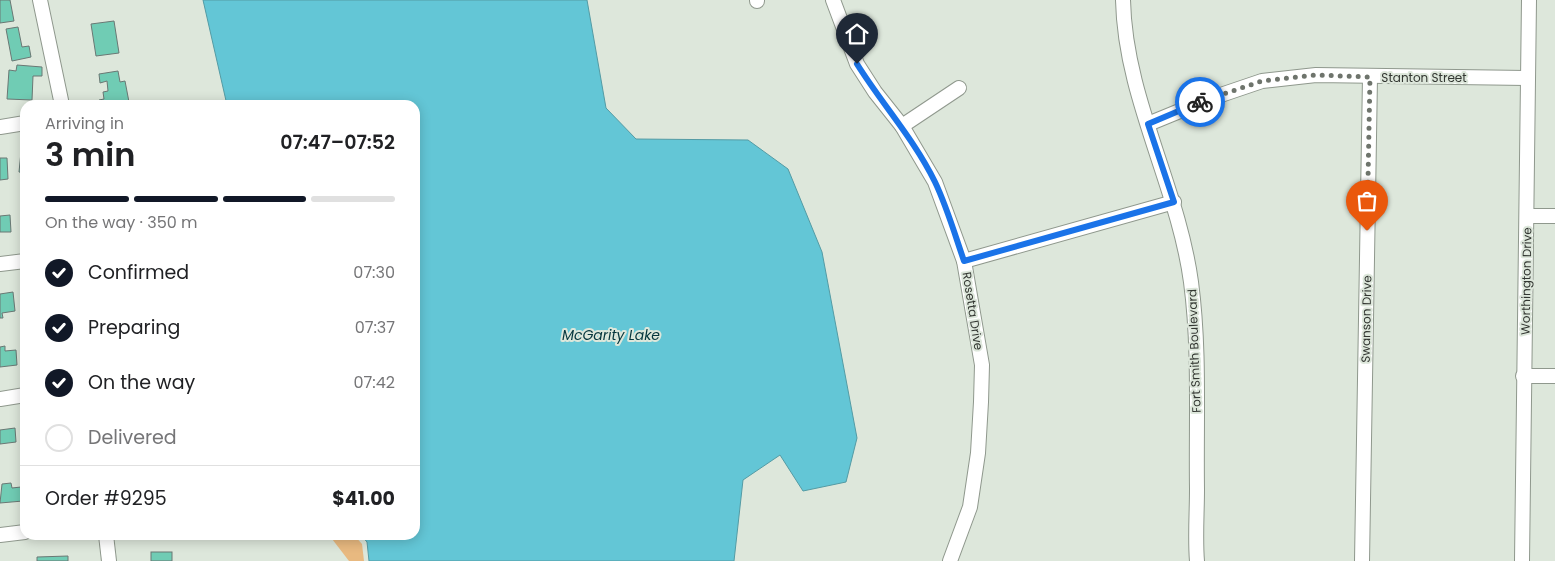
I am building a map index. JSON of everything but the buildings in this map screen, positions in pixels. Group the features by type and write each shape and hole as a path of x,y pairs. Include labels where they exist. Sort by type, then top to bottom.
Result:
{"street":[{"path":"40,0 61,100"},
{"name":"Rosetta Drive","path":"833,0 857,64 875,92 902,126 935,182 964,261 982,365 981,402 978,453 970,508 950,561"},
{"name":"Fort Smith Boulevard","path":"1123,0 1124,20 1134,76 1174,202 1191,281 1196,349 1197,561"},
{"name":"Worthington Drive","path":"1522,561 1529,0"},
{"name":"Stanton Street","path":"1148,124 1209,99 1262,81 1316,75 1528,78"},
{"name":"Swanson Drive","path":"1362,561 1370,77"},
{"path":"902,126 960,88"},
{"path":"0,127 20,124"},
{"path":"964,261 1174,202"},
{"path":"1527,216 1555,216"},
{"path":"0,264 20,262"},
{"path":"1524,376 1555,376"},
{"path":"0,399 20,396"},
{"path":"0,535 20,533"},
{"path":"107,540 109,561"}],"shaded area":[{"path":"333,540 358,540 362,544 364,561 349,561"}],"water":[{"name":"McGarity Lake","path":"203,0 587,0 606,108 636,139 748,140 788,169 822,252 857,438 846,482 803,491 780,455 743,480 734,561 369,561 365,540 420,540 420,100 226,100"}],"way so far":[{"path":"1200,102 1262,81 1316,75 1370,77 1367,231"}],"route":[{"path":"857,64 875,92 902,126 935,182 964,261 1174,202 1148,124 1200,102"}]}
